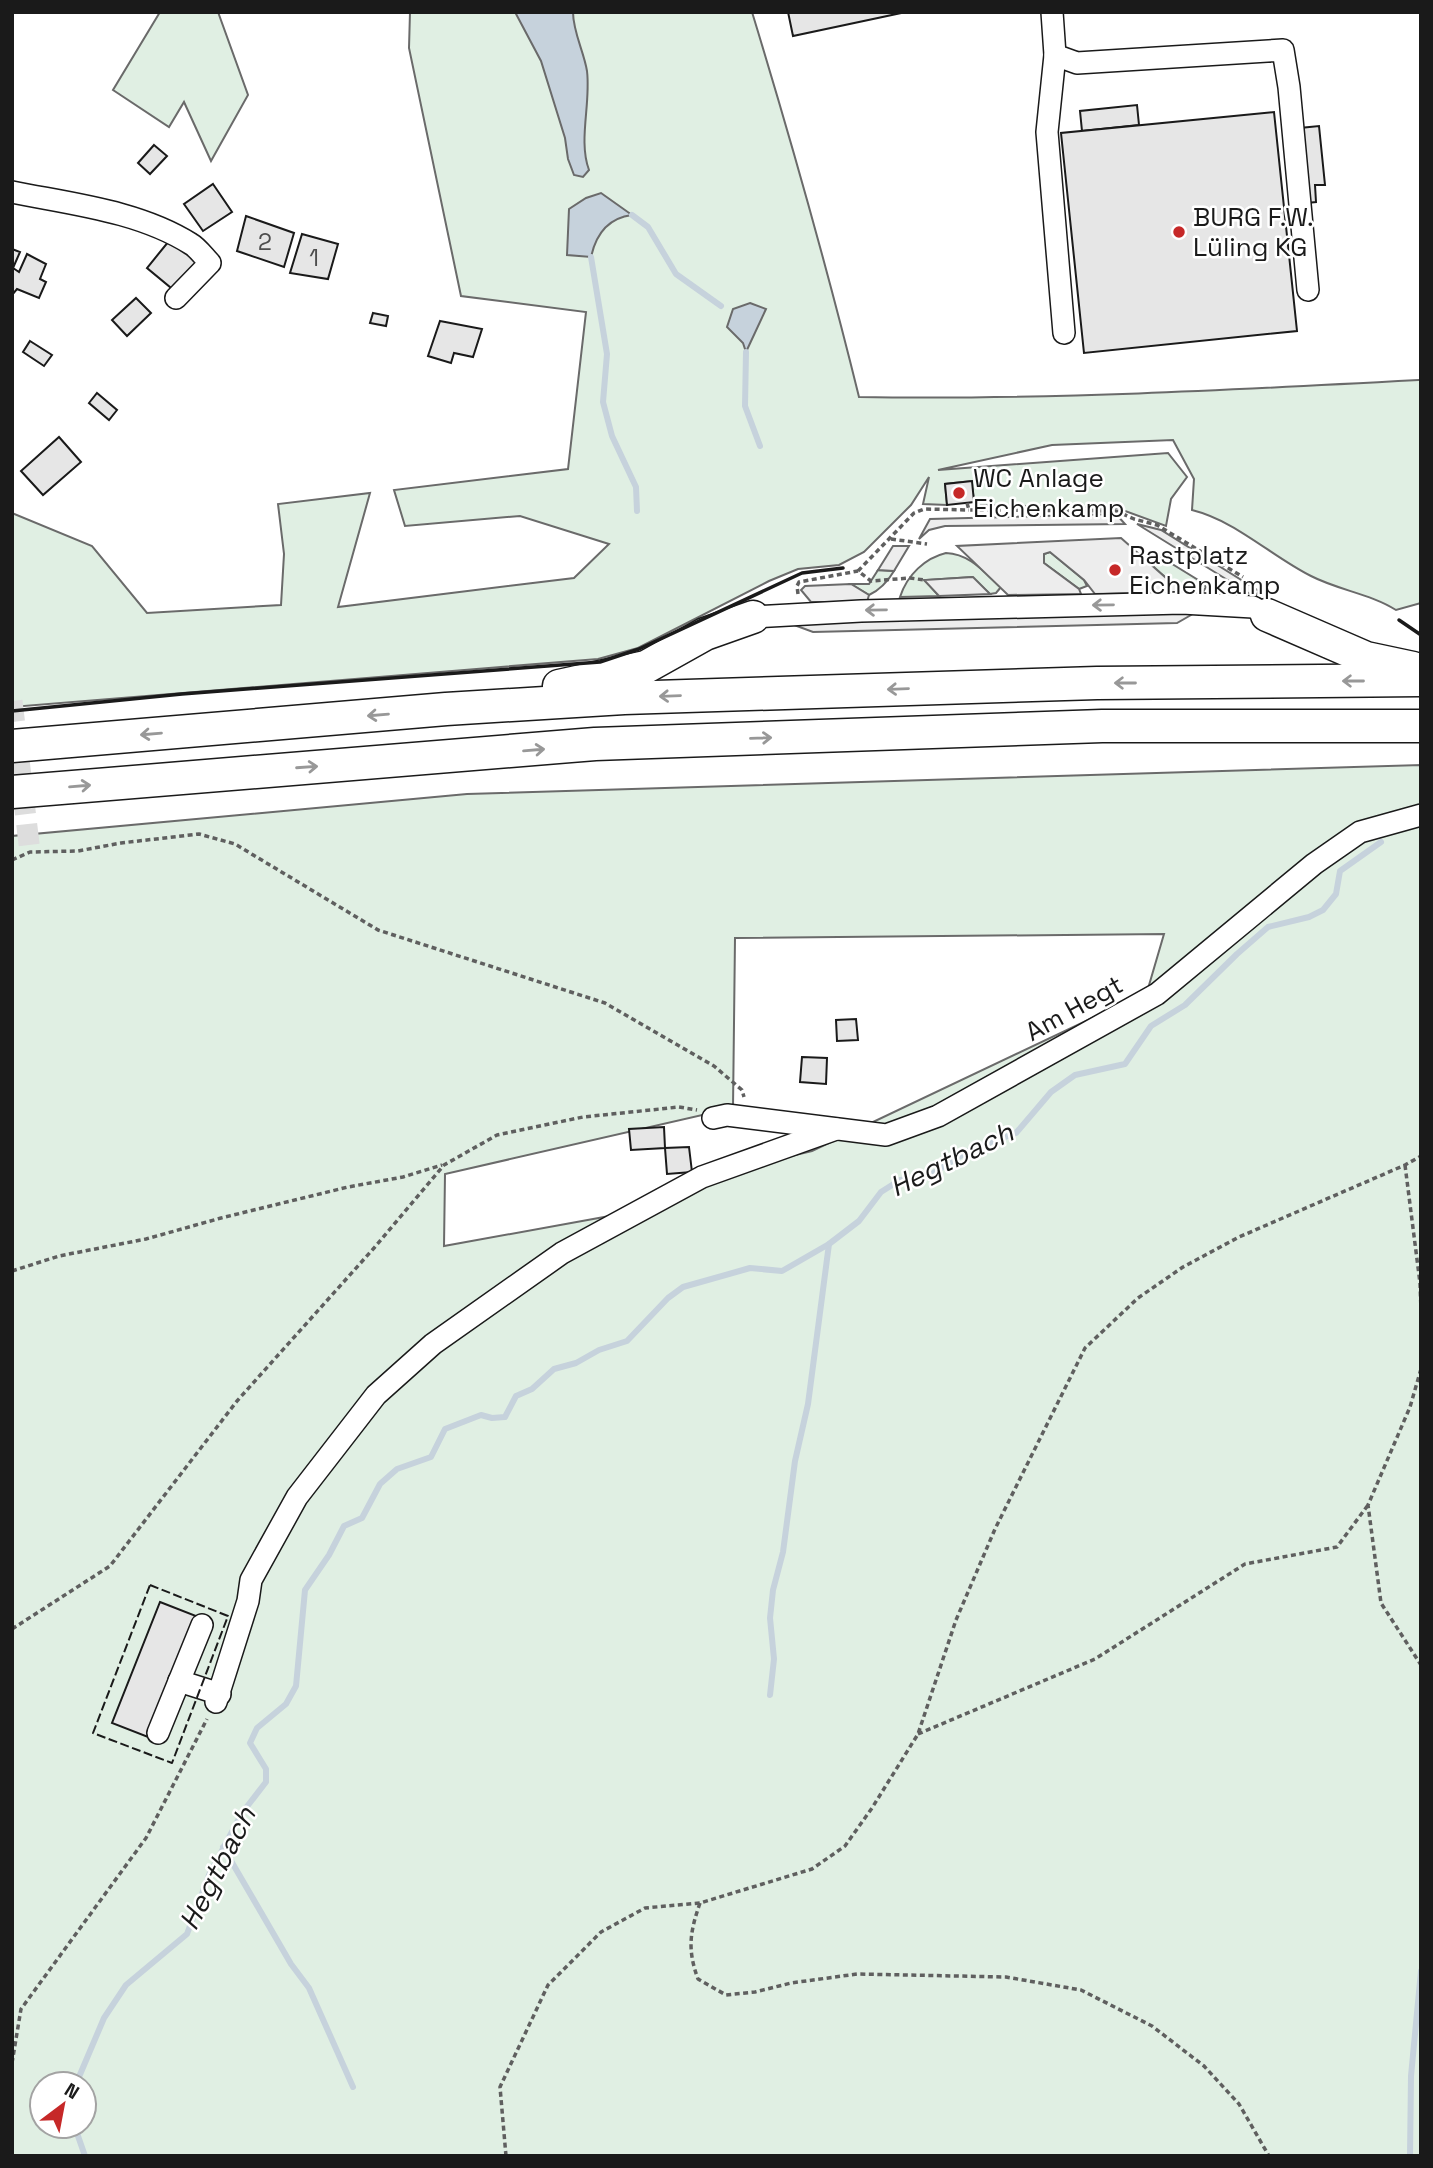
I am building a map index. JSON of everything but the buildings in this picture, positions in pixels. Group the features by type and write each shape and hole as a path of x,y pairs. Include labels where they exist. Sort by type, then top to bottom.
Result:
{"highway":[{"path":"1267,615 1366,658 1421,669"},
{"path":"446,709 646,667 705,634 753,617"},
{"path":"12,746 446,709 624,698 1097,683 1421,680"},
{"path":"12,792 595,744 1102,726 1421,726"}],"street":[{"path":"1052,12 1055,55 1047,132 1064,333"},
{"path":"1055,55 1077,63 1283,50 1290,87 1308,290"},
{"path":"12,191 107,211 160,229 193,245 210,263 176,298"},
{"path":"753,617 1182,603 1253,607 1267,615"},
{"name":"Am Hegt","path":"713,1118 727,1115 887,1135 938,1116 1157,994 1314,864 1360,832 1421,816"},
{"path":"179,1681 218,1698 251,1580 296,1497 376,1395 433,1344 562,1254 702,1177 836,1129"},
{"path":"158,1734 202,1625"}],"path":[{"path":"967,503 969,510"},
{"path":"811,614 797,592 799,582 858,571 914,513 924,509 1116,511 1157,525 1243,577"},
{"path":"891,539 927,544"},
{"path":"858,571 871,581 890,578 924,580"},
{"path":"12,860 30,852 78,850 199,834 235,844 378,930 605,1003 714,1066 741,1090 751,1118"},
{"path":"12,1270 59,1256 146,1238 348,1187 403,1177 444,1165 497,1135 583,1117 678,1107"},
{"path":"506,2156 500,2087 548,1985 601,1932 645,1909 700,1903 812,1869 845,1846 918,1734 956,1620 995,1528 1085,1348 1138,1298 1183,1267 1239,1237 1421,1156"},
{"path":"12,1629 110,1566 237,1401 374,1248 444,1165"},
{"path":"1405,1165 1421,1310"},
{"path":"918,1734 1095,1659 1245,1564 1337,1547 1368,1505 1410,1407 1421,1370"},
{"path":"1368,1505 1381,1603 1421,1665"},
{"path":"13,2062 21,2009 146,1838 218,1698"},
{"path":"700,1903 691,1930 691,1959 698,1979 726,1995 857,1974 1006,1977 1081,1990 1152,2026 1204,2066 1239,2104 1269,2156"}],"green space":[{"path":"160,12 218,12 248,95 211,161 184,102 169,127 113,90"},
{"path":"410,12 752,12 808,204 859,397 1069,396 1421,380 1421,603 1396,610 1376,600 1321,581 1224,522 1192,510 1194,479 1173,440 1052,445 938,470 1168,453 1187,477 1171,499 1166,526 1117,508 975,505 971,481 945,484 947,505 923,504 929,477 911,505 864,552 839,565 798,569 638,648 598,659 12,707 12,513 92,546 147,613 281,605 284,554 278,504 370,493 338,607 574,578 609,544 520,516 405,526 394,490 568,469 586,312 461,296 409,48"},
{"path":"1151,551 1203,583 1206,587 1203,592 1185,589 1165,577 1146,560 1146,554"},
{"path":"1050,552 1084,580 1087,586 1079,589 1044,563 1044,554"},
{"path":"946,553 969,560 1001,587 996,593 990,594 972,577 925,580 939,596 900,597 907,582 918,569 938,555"},
{"path":"878,570 894,571 873,593 869,595 851,584 869,584"},
{"path":"1421,765 1421,2156 12,2156 12,836 467,794","holes":["1164,934 1147,992 812,1151 682,1182 615,1215 444,1246 445,1174 733,1108 735,938"]}],"shaded area":[{"path":"515,12 573,12 588,83 585,147 589,170 583,177 574,175 541,61"},
{"path":"601,193 632,215 616,220 604,229 596,241 591,257 567,255 569,209 586,198"},
{"path":"750,303 766,309 746,352 743,343 727,327 733,309"},
{"path":"1116,514 1125,524 945,526 929,530 919,539 930,519"},
{"path":"1137,524 1161,530 1259,591 1255,597"},
{"name":"Rastplatz Eichenkamp","path":"1121,538 1186,592 1095,594 1084,580 1050,552 1044,554 1044,563 1079,589 1081,594 1008,595 957,546"},
{"path":"893,546 909,546 894,571 878,570"},
{"path":"973,577 990,594 939,596 924,580"},
{"path":"851,584 869,595 867,602 811,602 801,590 805,586"},
{"path":"1198,611 1177,623 813,632 786,622"}],"waterway":[{"path":"632,215 648,227 676,274 721,306"},
{"path":"591,257 607,354 603,402 612,436 636,487 637,511"},
{"path":"746,352 745,406 760,446"},
{"name":"Hegtbach","path":"82,2070 104,2018 126,1985 187,1934 209,1875 242,1813 266,1782 266,1769 250,1743 257,1728 286,1704 296,1686 305,1590 329,1555 344,1526 362,1518 380,1484 397,1469 431,1457 445,1429 481,1415 505,1417 516,1396 532,1389 554,1369 576,1363 599,1350 627,1341 668,1298 683,1287 750,1268 782,1271 829,1244 859,1221 881,1192 900,1180 927,1177 970,1150 1016,1133 1051,1092 1075,1075 1125,1064 1151,1026 1185,1005 1268,927 1309,917 1323,910 1336,894 1340,871 1381,842"},
{"path":"770,1695 774,1659 770,1618 773,1590 783,1552 795,1461 808,1404 829,1244"},
{"path":"223,1847 291,1964 309,1988 353,2087"},
{"path":"1410,2156 1411,2076 1421,1971"},
{"name":"Hegtbach","path":"79,2140 85,2156"}],"tunnel":[{"path":"12,701 30,852"}],"fence":[{"path":"150,1585 228,1616 172,1763 93,1733 150,1585"}],"wall":[{"path":"12,711 182,694 600,662 639,649 802,573 843,568"},
{"path":"1399,620 1421,635"}],"place":[{"name":"BURG F.W. Lüling KG","path":"1179,232"},
{"name":"WC Anlage Eichenkamp","path":"959,493"},
{"name":"Rastplatz Eichenkamp","path":"1115,570"}]}
